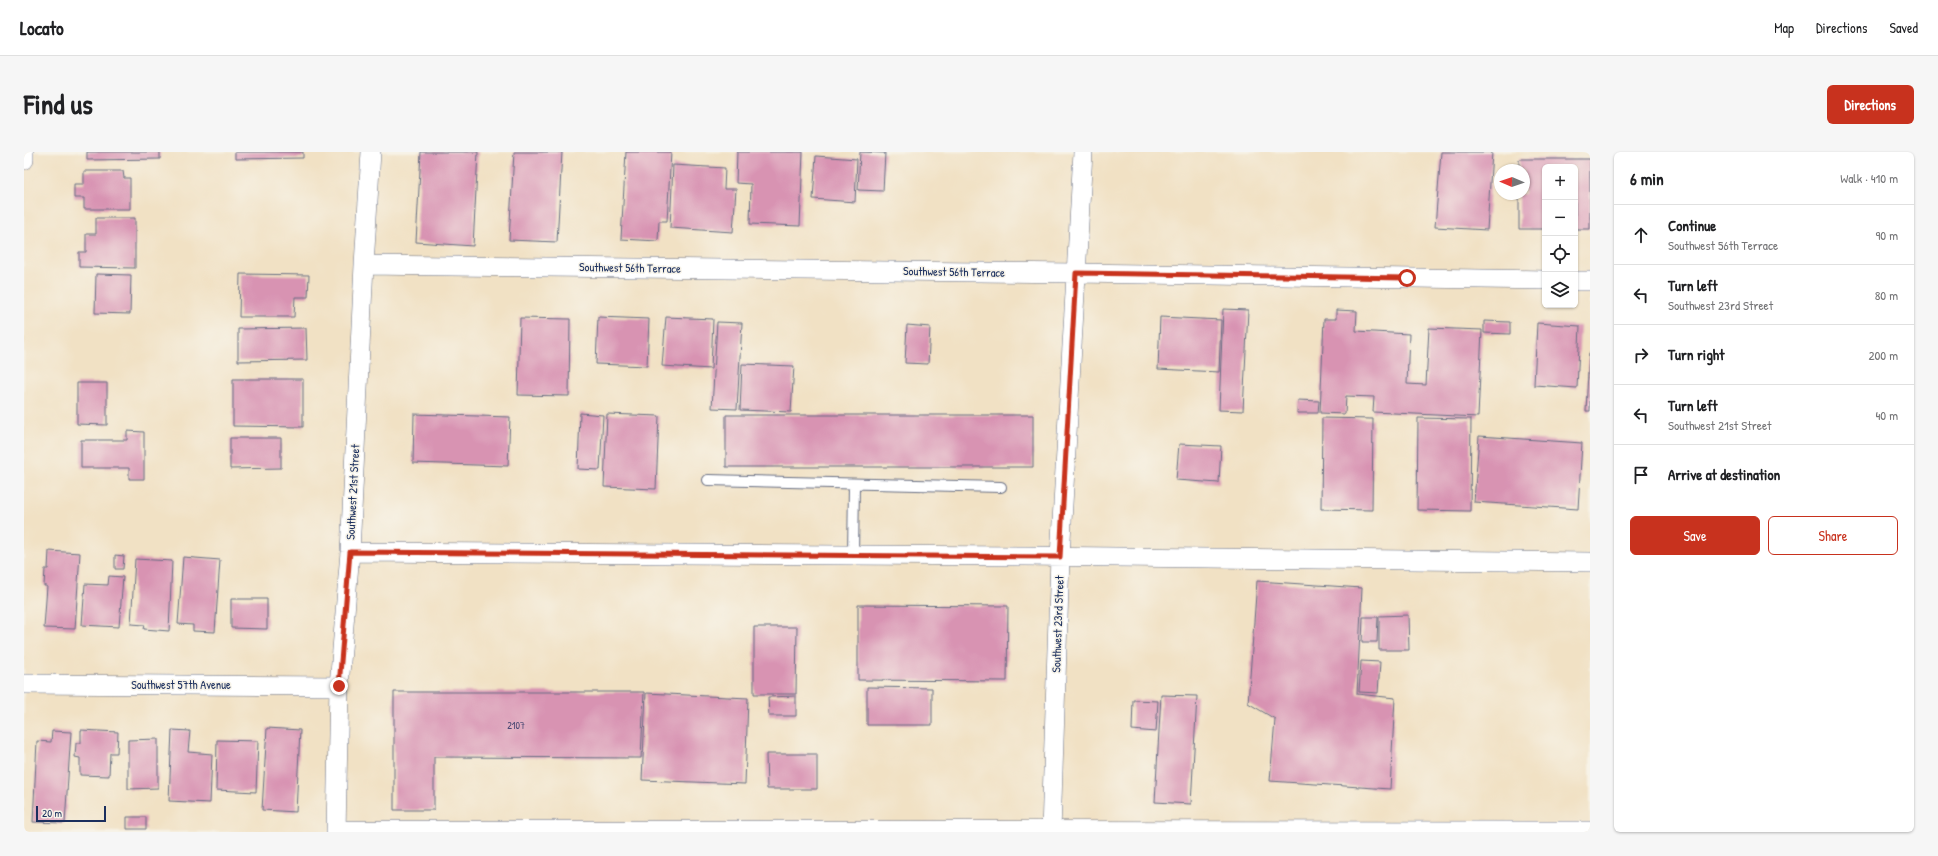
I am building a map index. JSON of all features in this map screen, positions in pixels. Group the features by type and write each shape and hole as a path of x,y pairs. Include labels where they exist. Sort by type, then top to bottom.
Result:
{"street":[{"path":"24,152 24,160"},
{"name":"Southwest 21st Street","path":"336,831 339,686 350,552 371,152"},
{"name":"Southwest 23rd Street","path":"1051,831 1060,557 1083,152"},
{"name":"Southwest 56th Terrace","path":"364,265 1542,280"},
{"path":"1578,281 1590,281"},
{"path":"350,552 1590,562"},
{"name":"Southwest 57th Avenue","path":"24,684 339,686"},
{"path":"336,831 1590,831"}],"lane":[{"path":"708,480 1002,487"},
{"path":"854,484 854,556"}],"building":[{"path":"87,152 160,152 160,159 87,160"},
{"path":"235,152 303,152 303,158 235,159"},
{"path":"421,152 478,152 473,246 416,242"},
{"path":"514,152 562,152 557,242 509,240"},
{"path":"626,152 671,152 667,221 659,221 658,241 621,239"},
{"path":"737,152 803,152 800,226 750,224 751,184 736,183"},
{"path":"860,152 885,153 883,191 858,190"},
{"path":"1441,152 1492,152 1487,230 1435,227"},
{"path":"816,156 857,159 855,202 813,199"},
{"path":"1519,159 1590,159 1590,229 1578,229 1578,164 1542,164 1542,229 1519,229 1519,200 1530,200 1530,164 1519,164"},
{"path":"673,165 725,168 724,189 736,189 733,232 670,228"},
{"path":"84,171 123,171 124,178 130,178 130,209 84,209 84,198 74,198 74,184 84,184"},
{"path":"96,218 135,218 135,268 79,267 79,252 86,252 86,234 96,234"},
{"path":"96,274 131,275 130,314 95,313"},
{"path":"240,274 309,275 308,297 295,297 294,317 239,317"},
{"path":"1223,309 1248,310 1243,411 1219,410"},
{"path":"1336,310 1357,311 1356,331 1409,334 1407,384 1426,385 1429,328 1482,330 1478,417 1373,412 1374,397 1346,396 1345,414 1320,413 1324,319 1336,319"},
{"path":"598,317 649,319 647,366 596,364"},
{"path":"666,317 713,319 711,369 662,366"},
{"path":"1160,317 1221,320 1219,372 1158,369"},
{"path":"520,318 570,319 569,396 518,395"},
{"path":"1484,321 1510,322 1510,334 1484,333"},
{"path":"717,322 742,323 737,409 712,408"},
{"path":"1537,323 1580,326 1577,388 1534,385"},
{"path":"907,325 930,327 928,364 905,363"},
{"path":"306,328 307,360 238,361 238,329"},
{"path":"1589,353 1590,411 1586,411"},
{"path":"742,364 794,366 791,412 740,410"},
{"path":"233,379 303,379 303,427 233,426"},
{"path":"77,383 107,383 107,425 77,424"},
{"path":"1298,400 1319,401 1318,413 1297,413"},
{"path":"580,413 603,415 600,470 578,469"},
{"path":"414,414 510,417 508,466 413,463"},
{"path":"607,414 659,416 656,489 604,487"},
{"path":"726,415 1033,415 1033,467 726,467"},
{"path":"1322,418 1373,419 1372,510 1321,509"},
{"path":"1418,418 1471,419 1470,511 1417,510"},
{"path":"127,431 144,432 144,479 129,479 129,468 81,468 81,440 127,440"},
{"path":"1479,436 1582,443 1578,509 1474,502"},
{"path":"230,438 281,438 281,468 230,469"},
{"path":"1179,444 1221,446 1219,483 1176,480"},
{"path":"49,551 80,553 75,629 44,628 47,586 44,586 45,569 48,569"},
{"path":"115,555 124,556 123,569 115,569"},
{"path":"183,557 220,560 215,632 193,631 193,625 178,624"},
{"path":"135,559 172,561 169,631 144,629 145,625 131,624"},
{"path":"109,576 123,577 119,627 82,625 85,584 108,585"},
{"path":"1257,581 1362,588 1357,694 1395,698 1390,789 1270,781 1275,719 1248,703"},
{"path":"231,599 267,599 267,629 231,628"},
{"path":"858,605 1008,606 1007,681 858,680"},
{"path":"1408,615 1409,650 1379,650 1379,616"},
{"path":"1363,617 1378,617 1377,642 1362,642"},
{"path":"754,627 797,627 796,694 754,694"},
{"path":"1361,661 1380,662 1378,693 1359,692"},
{"path":"867,687 932,688 932,725 867,725"},
{"path":"394,692 644,692 641,758 434,757 434,810 394,810"},
{"path":"646,693 748,698 745,784 642,780"},
{"path":"1161,695 1197,696 1191,804 1155,802"},
{"path":"796,696 796,716 769,716 768,697"},
{"path":"1133,700 1158,701 1156,732 1132,730"},
{"path":"267,728 300,730 296,812 262,810"},
{"path":"81,730 118,732 117,753 110,753 109,776 80,775 80,758 75,757 76,743 81,743"},
{"path":"172,730 190,731 188,752 212,754 210,803 169,801"},
{"path":"52,731 71,732 65,823 33,822 37,741 51,742"},
{"path":"158,739 158,788 128,789 128,740"},
{"path":"217,740 258,741 256,792 216,790"},
{"path":"766,754 817,754 817,789 767,789"},
{"path":"127,817 146,817 146,829 127,829"}],"route":[{"path":"339,686 350,552 1060,557 1076,273 1407,278"}]}
